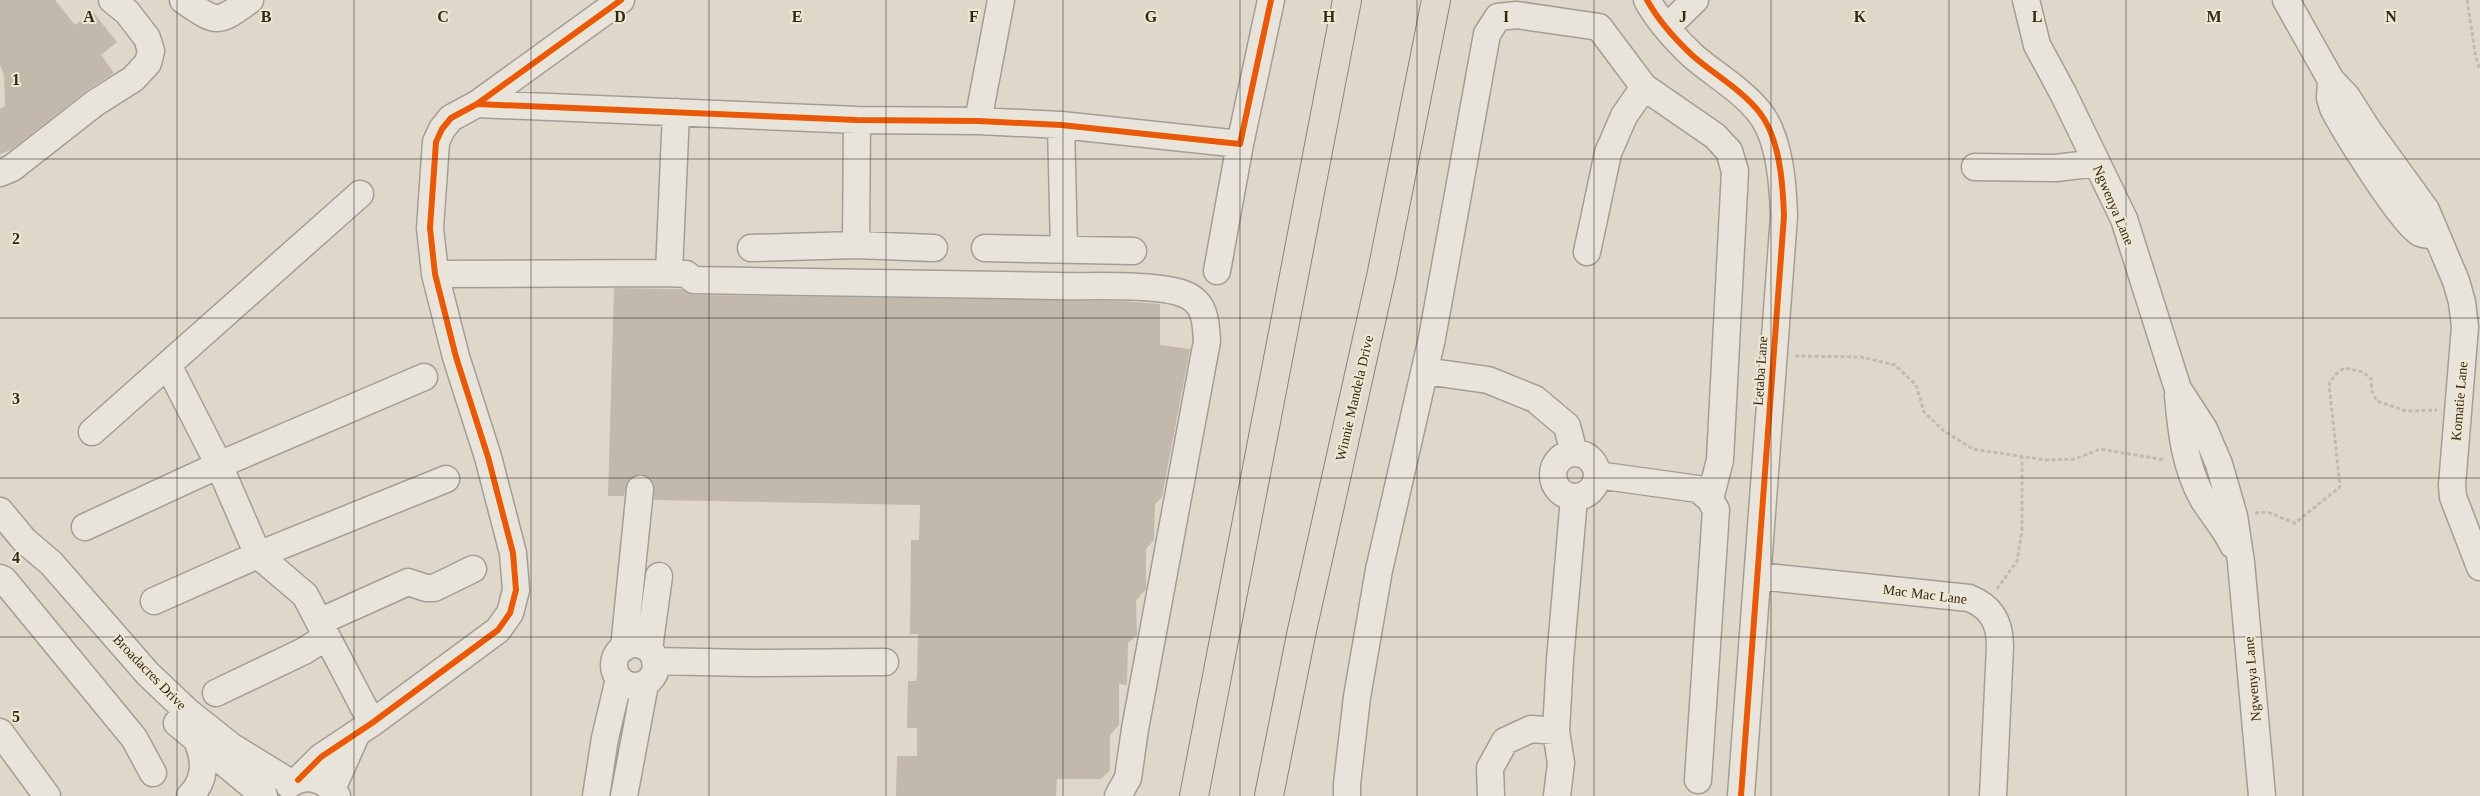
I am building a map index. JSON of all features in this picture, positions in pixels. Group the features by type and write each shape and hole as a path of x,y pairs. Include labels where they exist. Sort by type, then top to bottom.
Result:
{"main road":[{"path":"1194,796 1347,0"},
{"name":"Winnie Mandela Drive","path":"1270,796 1301,635 1382,272 1436,0"}],"street":[{"path":"0,173 12,168 95,103 133,79 148,64 151,51 148,38 127,12 112,0"},
{"path":"183,0 208,17 217,19 224,18 250,0"},
{"path":"290,786 320,757 364,728 498,630 510,612 516,590 513,553 488,457 456,357 435,274 430,228 436,142 442,129 451,118 477,104 621,0"},
{"path":"978,121 1001,0"},
{"path":"1217,271 1240,144 1270,0"},
{"name":"Letaba Lane","path":"1647,0 1667,28 1692,55 1737,90 1760,114 1771,137 1783,180 1784,216 1741,796"},
{"path":"1667,28 1695,0"},
{"name":"Ngwenya Lane","path":"2026,0 2037,46 2064,95 2124,219 2178,389 2187,464 2203,498 2225,529 2241,562"},
{"path":"2032,28 2044,0"},
{"name":"Komatie Lane","path":"2286,0 2331,80 2343,92 2359,135 2401,194 2426,210 2456,280 2462,302 2465,327 2470,409 2452,485 2453,497 2480,567"},
{"path":"1348,796 1346,784 1357,697 1379,570 1426,371 1487,34 1498,17 1517,15 1599,27 1644,87 1715,136 1729,151 1735,171 1720,460 1710,499"},
{"path":"1588,252 1608,153 1624,116 1644,87"},
{"path":"477,104 857,120 978,121 1061,125 1240,144"},
{"path":"669,273 676,112"},
{"path":"856,245 857,120"},
{"path":"1061,125 1064,249"},
{"path":"1975,167 2056,168 2097,162"},
{"path":"92,432 360,194"},
{"path":"750,248 856,245 934,248"},
{"path":"985,248 1133,250"},
{"path":"435,274 669,273 686,274 694,280 917,282 1138,288 1183,293 1196,300 1204,316 1207,341 1128,778 1118,796"},
{"path":"168,365 219,464 258,555 305,595 323,630 364,728 335,792"},
{"path":"1426,371 1488,380 1535,399 1567,426 1574,453"},
{"path":"84,527 219,464 424,377"},
{"name":"Ngwenya Lane","path":"2178,389 2204,428 2219,464 2233,514 2241,562 2262,796"},
{"path":"1574,453 1591,459 1598,475 1591,491 1574,498 1559,492 1552,476 1558,459 1574,453"},
{"path":"1598,475 1698,490 1710,499 1716,510 1698,780"},
{"path":"154,601 258,555 446,479"},
{"path":"595,793 605,738 619,679 631,686 643,660 640,489"},
{"path":"1557,796 1561,763 1556,731 1560,660 1574,498"},
{"name":"Broadacres Drive","path":"0,512 25,541 51,563 148,674 186,711 231,746 290,786 317,779 335,792"},
{"name":"Broadacres Drive","path":"25,541 37,565 159,706 198,743 264,796"},
{"path":"216,693 304,651 323,630 408,582 426,588 434,588 473,569"},
{"path":"624,796 643,660 659,576"},
{"name":"Mac Mac Lane","path":"1758,576 1969,598 1981,602 1988,608 2000,628 1993,796"},
{"path":"0,578 134,738 153,773"},
{"path":"643,660 748,663 885,662"},
{"path":"1491,796 1490,768 1505,741 1531,729 1556,731"},
{"path":"190,796 202,778 204,765 203,755 198,743"},
{"path":"4,747 47,796"},
{"path":"1561,763 1577,796"}],"path":[{"path":"2467,0 2476,58 2480,70"},
{"path":"1774,356 1862,357 1895,365 1916,385 1924,412 1944,431 1974,449 2046,460 2076,458 2100,449 2187,464"},
{"path":"2233,514 2267,512 2295,523 2340,487 2329,384 2336,374 2344,368 2363,372 2371,379 2372,391 2377,401 2406,411 2470,409"},
{"path":"1981,602 1998,588 2017,562 2022,530 2022,456"}],"building":[{"path":"0,0 55,0 75,25 93,12 117,42 101,55 114,73 86,91 11,150 0,154 0,109 5,106 4,75 0,65"},
{"path":"614,288 681,289 694,295 1121,301 1160,304 1160,345 1190,349 1162,497 1155,504 1154,540 1146,549 1146,589 1136,601 1137,635 1128,643 1127,685 1119,684 1119,725 1110,735 1110,770 1101,779 1057,779 1056,796 896,796 897,756 917,756 917,728 907,728 908,681 916,681 918,634 910,634 911,540 919,540 920,505 654,500 653,482 641,474 628,480 624,496 608,496"}],"cycle path":[{"path":"298,780 321,757 372,723 498,630 510,613 516,590 513,553 488,457 456,357 435,274 430,228 436,142 442,129 451,118 477,104 621,0"},
{"path":"477,104 857,120 978,121 1061,125 1240,144 1271,0"},
{"path":"1647,0 1674,37 1701,63 1737,90 1760,113 1767,124 1776,149 1783,190 1784,216 1741,796"}]}
